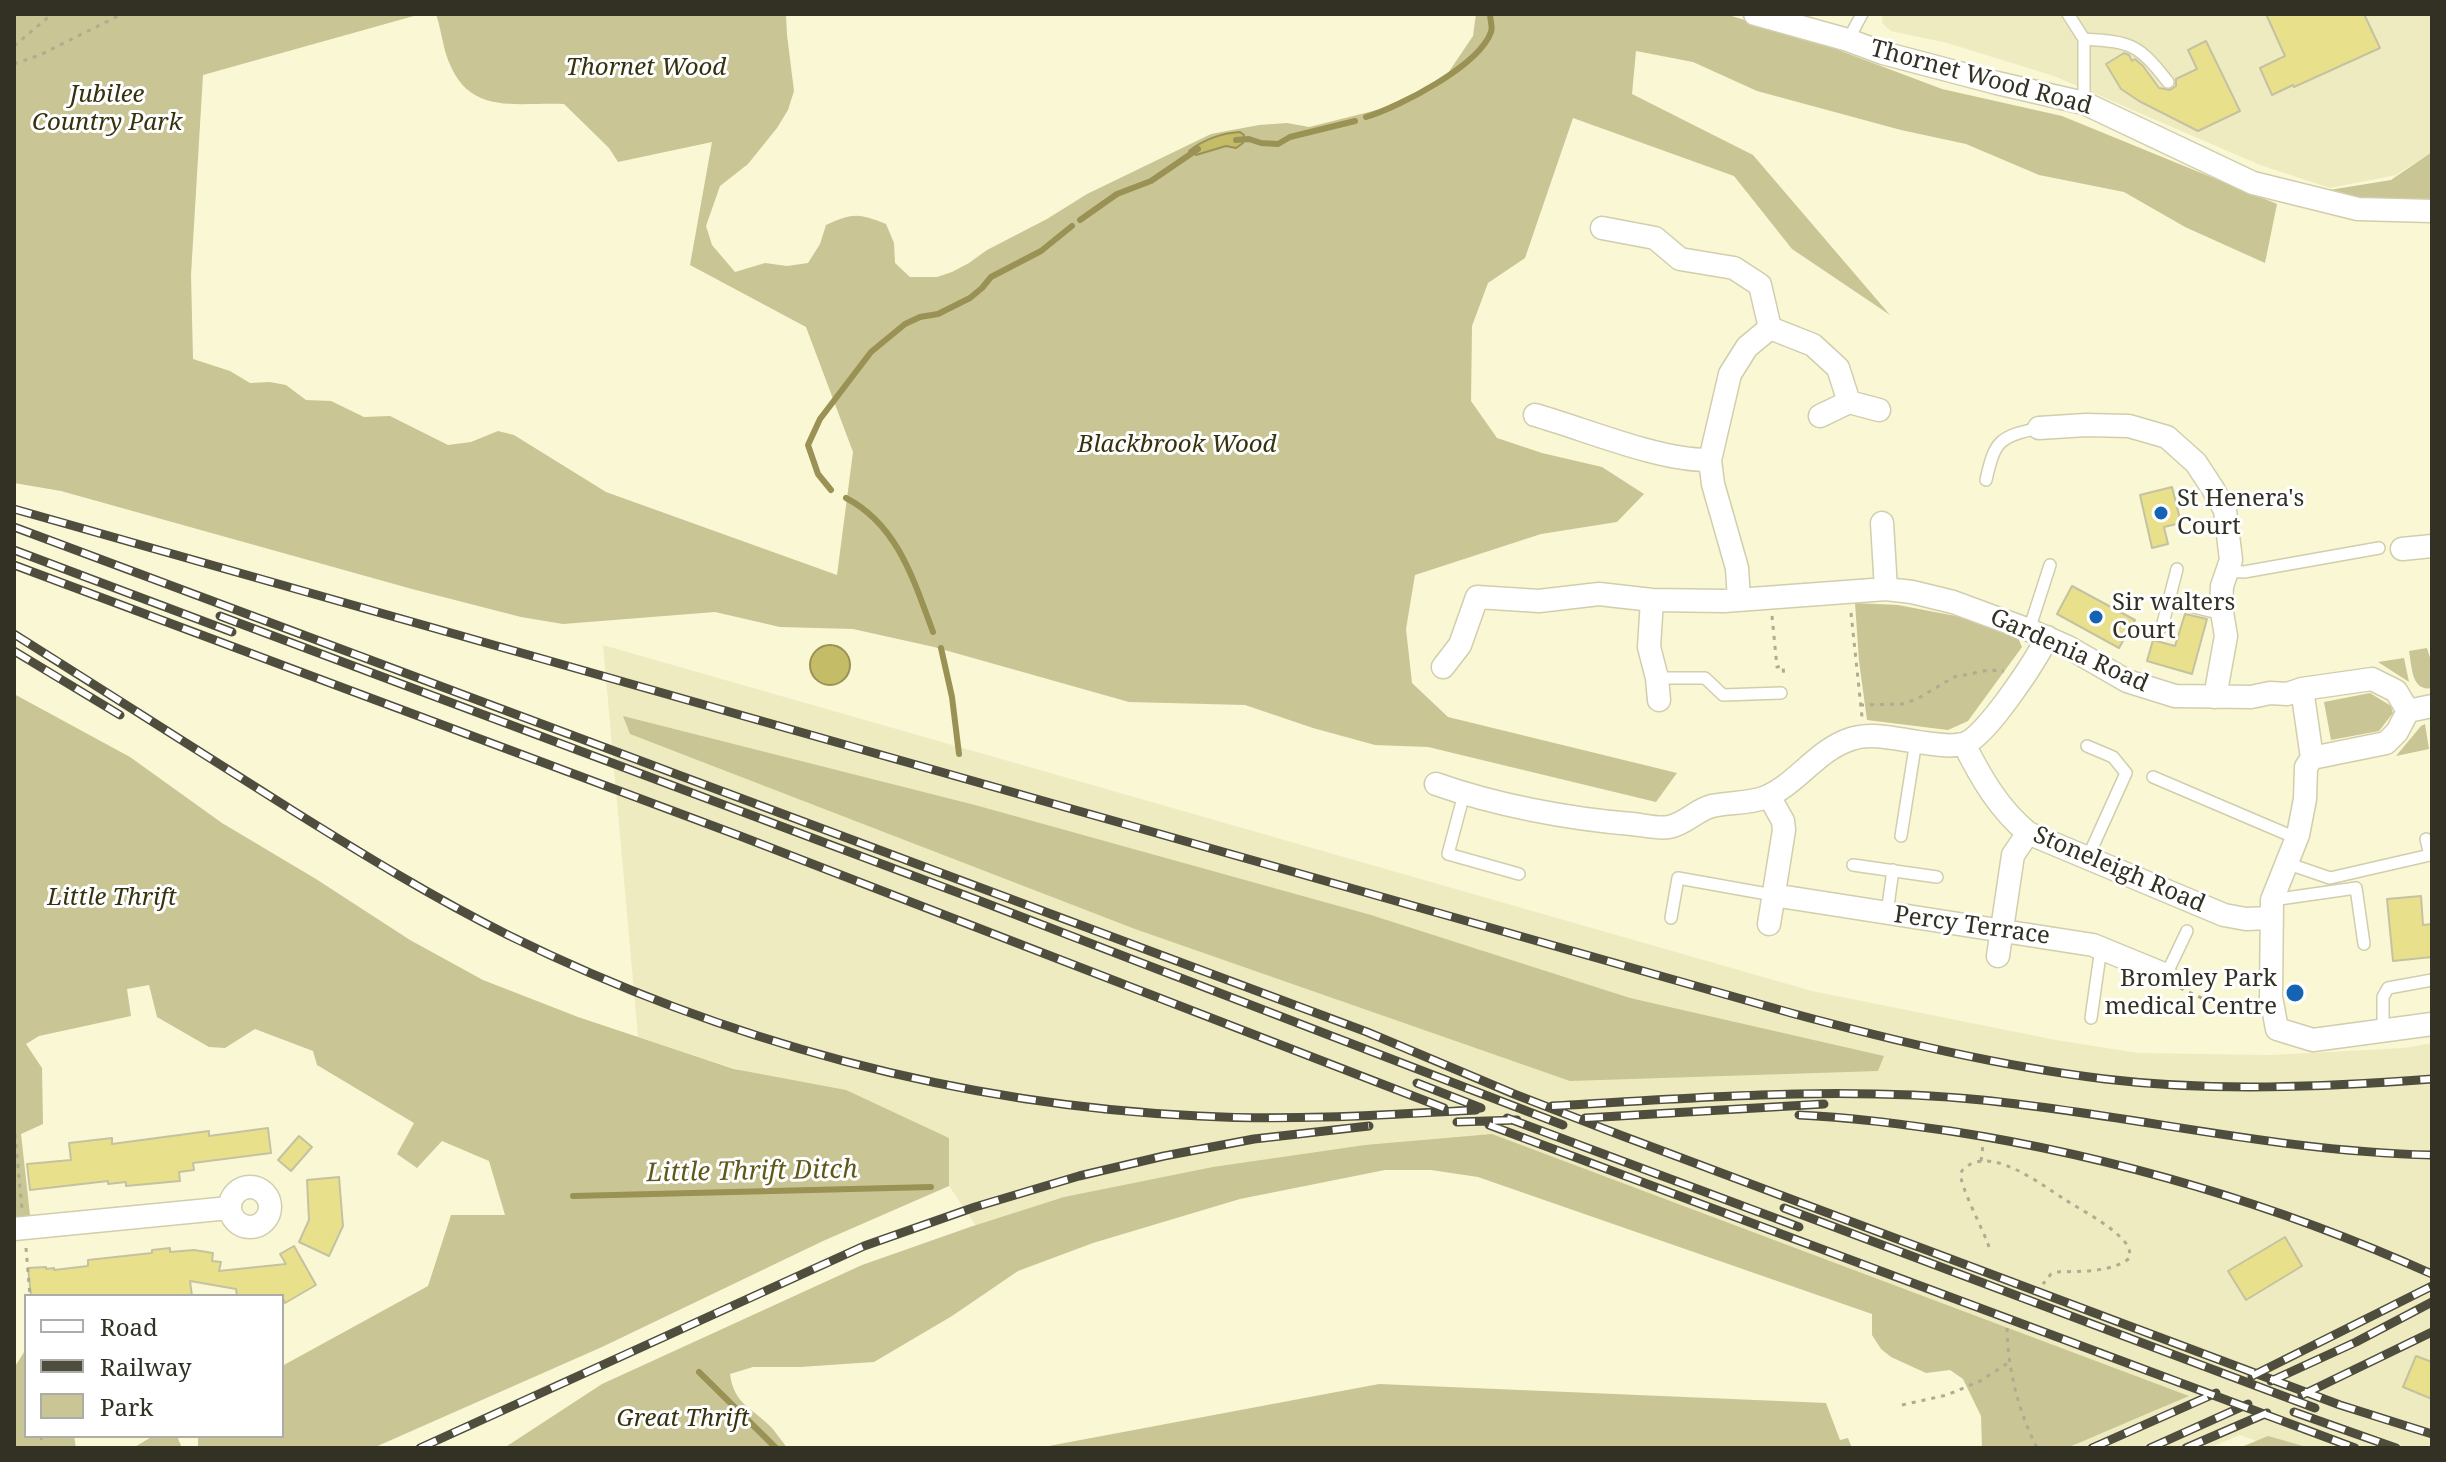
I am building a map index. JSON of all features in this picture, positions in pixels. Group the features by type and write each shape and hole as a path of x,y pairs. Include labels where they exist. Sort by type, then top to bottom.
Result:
{"street":[{"name":"Thornet Wood Road","path":"1755,14 1883,53 2084,103 2253,183 2358,209 2432,211"},
{"path":"1602,228 1655,238 1680,259 1734,268 1760,285 1770,328"},
{"path":"1770,328 1813,345 1838,368 1849,402"},
{"path":"1739,600 1737,568 1713,484 1710,460 1730,374 1747,347 1770,328"},
{"path":"1820,416 1849,402 1879,410"},
{"path":"1535,415 1645,449 1710,460"},
{"path":"2039,428 2129,426 2167,437 2196,463 2225,510 2231,560 2222,586 2226,636 2215,697"},
{"path":"1882,523 1886,589"},
{"path":"2402,549 2432,546"},
{"name":"Gardenia Road","path":"1443,667 1460,645 1477,597 1539,601 1599,594 1652,600 1739,600 1886,589 1953,602 2068,647 2127,681 2175,696 2287,694 2372,679 2396,691 2408,711"},
{"path":"1652,600 1649,647 1658,689"},
{"path":"1436,784 1464,794 1592,821 1668,827 1712,806 1769,796 1821,754 1849,739 1861,737 1940,745 1964,744 1979,735 2022,679 2038,634"},
{"path":"2302,689 2312,758 2306,767 2305,799 2296,838 2271,909 2271,997 2277,1029 2313,1040 2432,1024"},
{"path":"2312,758 2386,743 2397,732 2408,711 2432,706"},
{"name":"Stoneleigh Road","path":"1964,744 1992,795 2014,822 2028,833 2224,915 2246,919 2271,909"},
{"path":"1769,796 1783,821 1784,830 1769,924"},
{"path":"1998,956 2013,855 2028,833"},
{"name":"Percy Terrace","path":"1773,895 2093,945 2166,975"},
{"path":"14,1229 229,1208"}],"lane":[{"path":"1848,40 1862,14"},
{"path":"2068,14 2084,39 2084,103"},
{"path":"2084,39 2127,43 2139,49 2168,82"},
{"path":"1986,480 1993,451 2011,434 2039,428"},
{"path":"2227,571 2244,572 2379,548"},
{"path":"2038,634 2050,565"},
{"path":"2162,627 2177,569"},
{"path":"2169,601 2223,614"},
{"path":"1658,689 1705,678 1723,695 1781,693"},
{"path":"1901,836 1916,741"},
{"path":"2087,746 2113,757 2126,773 2088,857"},
{"path":"2153,777 2296,838"},
{"path":"1464,794 1448,854 1519,874"},
{"path":"2286,863 2330,878 2430,855 2426,839"},
{"path":"1853,865 1937,877"},
{"path":"1887,914 1893,870"},
{"path":"1671,918 1678,878 1773,895"},
{"path":"2271,909 2356,888 2364,944"},
{"path":"2166,975 2187,931"},
{"path":"2091,1018 2101,948"},
{"path":"2383,1031 2383,997 2388,988 2432,980"}],"path":[{"path":"14,46 52,14"},
{"path":"14,64 40,55 122,14"},
{"path":"1846,591 1851,610 1863,727 1861,737"},
{"path":"1771,599 1777,667 1783,666 1786,693 1781,693"},
{"path":"1860,705 1902,704 1917,699 1954,677 1989,670 2008,671 2022,679"},
{"path":"2166,975 2174,985 2219,1006 2271,997"},
{"path":"1981,1161 1984,1137"},
{"path":"1989,1247 1961,1184 1965,1167 1981,1161 2013,1168 2039,1181 2096,1219 2124,1241 2130,1250 2130,1258 2112,1268 2057,1272 2043,1284"},
{"path":"2007,1328 2008,1363 2014,1388 2037,1448"},
{"path":"1902,1405 1947,1395 1980,1381 2008,1363"}],"shaded area":[{"path":"1883,14 2432,14 2432,152 2396,175 2330,188 2260,165 2054,76 1947,43 1891,31 1882,23"},
{"path":"1240,132 1244,135 1243,143 1236,148 1226,146 1196,155 1189,151 1213,138"},
{"path":"603,645 1812,991 2056,1040 2138,1053 2271,1055 2404,1048 2432,1043 2432,1448 2274,1448 2240,1435 2209,1448 2067,1448 2164,1407 1480,1147 981,1233 949,1186 949,1138 638,1037"},
{"path":"830,645 844,651 850,665 844,679 830,685 816,679 810,665 816,651"}],"green space":[{"path":"14,14 421,14 203,75 191,275 193,359 230,371 250,383 286,385 306,400 331,401 364,417 390,416 448,445 471,442 498,431 514,435 606,492 837,575 853,452 806,327 690,265 712,142 618,162 609,148 564,104 492,102 464,87 445,51 436,14 786,14 794,91 788,110 748,164 720,186 706,226 712,245 735,272 765,263 787,266 808,263 820,244 826,225 856,216 886,224 894,243 895,263 910,277 937,277 952,272 1087,194 1211,134 1287,123 1309,127 1381,109 1444,79 1473,36 1476,14 1725,14 1817,42 1942,89 2062,116 2277,204 2265,263 2185,227 2124,192 2039,175 1966,144 1901,130 1757,91 1693,62 1636,51 1632,94 1753,155 1890,315 1792,249 1734,176 1573,118 1525,258 1488,283 1472,326 1471,401 1497,438 1542,453 1602,467 1644,494 1617,522 1541,534 1415,575 1406,629 1412,683 1448,717 1677,773 1656,802 1428,747 1375,745 1245,705 1129,702 934,647 853,629 780,627 715,612 563,624 521,617 61,491 14,483"},
{"path":"2432,152 2432,201 2362,201 2317,192 2391,180"},
{"path":"1855,603 1898,605 1961,617 2018,638 2022,647 1968,721 1948,730 1867,720"},
{"path":"2427,648 2432,664 2432,688 2425,688 2416,682 2409,651"},
{"path":"2404,658 2409,682 2378,662"},
{"path":"2370,693 2391,706 2393,713 2379,731 2331,740 2324,702"},
{"name":"Little Thrift","path":"14,694 130,757 222,823 410,940 483,980 578,1017 734,1069 846,1090 949,1138 949,1186 823,1241 602,1347 373,1448 198,1448 198,1438 284,1438 284,1365 428,1286 451,1215 505,1215 489,1161 442,1141 417,1168 397,1154 414,1123 317,1065 313,1051 255,1029 225,1048 209,1047 157,1017 149,985 127,989 131,1016 39,1036 26,1044 42,1068 43,1124 21,1134 30,1215 14,1219"},
{"path":"623,716 975,805 1371,915 1630,998 1884,1056 1878,1071 1570,1081 1135,929 630,734"},
{"path":"2425,724 2429,749 2396,756 2421,726"},
{"name":"Great Thrift","path":"1492,1134 2189,1396 2067,1448 1982,1448 1981,1416 1963,1379 1950,1370 1926,1373 1891,1357 1872,1335 1872,1314 1478,1177 1431,1170 1385,1170 1240,1199 1093,1243 1018,1271 952,1316 874,1362 753,1367 730,1374 740,1399 772,1428 787,1448 504,1448 602,1384 862,1265 1064,1197 1213,1167 1365,1145"},
{"path":"24,1352 24,1438 74,1438 76,1448 14,1448 14,1368"},
{"path":"1379,1384 1826,1403 1840,1440 1848,1438 1852,1448 1038,1448"},
{"path":"2268,1436 2310,1448 2239,1448"},
{"path":"150,1438 178,1438 182,1448 133,1448"}],"building":[{"path":"2266,14 2364,14 2380,48 2272,95 2260,68 2285,56"},
{"path":"2206,41 2240,111 2198,131 2121,89 2106,64 2124,53 2129,55 2132,61 2135,59 2143,66 2159,88 2170,90 2176,86 2176,79 2197,69 2188,50"},
{"name":"St Henera's Court","path":"2172,487 2181,523 2164,527 2168,544 2152,548 2140,495"},
{"name":"Sir walters Court","path":"2072,586 2135,620 2119,648 2057,614"},
{"path":"2185,614 2207,619 2192,674 2147,661 2153,640 2175,646"},
{"path":"2421,896 2423,925 2432,924 2432,957 2393,961 2387,899"},
{"path":"268,1128 271,1153 193,1163 194,1170 179,1172 180,1181 126,1186 126,1182 108,1184 108,1181 30,1190 27,1164 71,1160 69,1143 112,1138 112,1144 209,1131 209,1136"},
{"path":"299,1136 312,1147 291,1171 278,1160"},
{"path":"339,1177 343,1226 329,1256 299,1242 309,1220 307,1180"},
{"path":"2285,1237 2302,1266 2246,1300 2228,1271"},
{"path":"294,1246 316,1285 285,1303 284,1294 237,1294 236,1289 190,1281 192,1294 31,1294 28,1268 54,1270 88,1266 88,1260 170,1248 170,1252 194,1250 213,1253 212,1261 221,1262 219,1271 286,1264 280,1254"},
{"path":"2416,1356 2432,1362 2432,1399 2403,1387"}],"waterway":[{"path":"1366,117 1417,95 1471,58 1491,32 1490,14"},
{"path":"1236,140 1278,144 1290,137 1355,121"},
{"path":"1080,220 1117,194 1151,181 1198,149"},
{"path":"831,490 818,474 808,445 820,419 871,352 905,324 938,314 970,298 991,277 1041,251 1072,226"},
{"path":"846,498 864,509 891,539 911,574 933,632"},
{"path":"941,648 952,697 959,754"},
{"name":"Little Thrift Ditch","path":"573,1196 931,1187"},
{"path":"699,1372 776,1448"}],"railway":[{"path":"14,509 1791,1013 1908,1043 2026,1067 2105,1079 2187,1086 2268,1087 2432,1079"},
{"path":"14,527 1367,1032 1620,1135 2340,1405 2432,1434"},
{"path":"14,550 232,632"},
{"path":"14,565 740,836 1444,1108"},
{"path":"220,616 975,899 1563,1125"},
{"path":"14,634 321,828 453,906 590,973 758,1036 932,1082 1020,1098 1109,1109 1269,1118 1476,1110"},
{"path":"14,651 120,715"},
{"path":"1417,1083 1481,1108"},
{"path":"1552,1106 1767,1095 1928,1096 2038,1107 2319,1147 2432,1155"},
{"path":"1585,1118 1824,1104"},
{"path":"1799,1115 1950,1131 2135,1169 2256,1205 2432,1274"},
{"path":"1507,1118 1799,1227"},
{"path":"1457,1122 1517,1120"},
{"path":"1489,1125 2355,1448"},
{"path":"420,1448 864,1246 975,1207 1079,1176 1164,1156 1254,1139 1369,1126"},
{"path":"1784,1208 2315,1408"},
{"path":"2252,1376 2432,1286"},
{"path":"2271,1381 2356,1342 2432,1302"},
{"path":"2302,1395 2432,1332"},
{"path":"2092,1448 2216,1393"},
{"path":"2150,1448 2248,1404"},
{"path":"2294,1412 2396,1448"},
{"path":"2186,1448 2267,1413"}],"place":[{"name":"St Henera's Court","path":"2161,513"},
{"name":"Sir walters Court","path":"2096,617"},
{"name":"Bromley Park medical Centre","path":"2295,993"}],"park label":[{"name":"Thornet Wood","path":"646,68"},
{"name":"Jubilee Country Park","path":"107,109"},
{"name":"Blackbrook Wood","path":"1177,445"}]}
